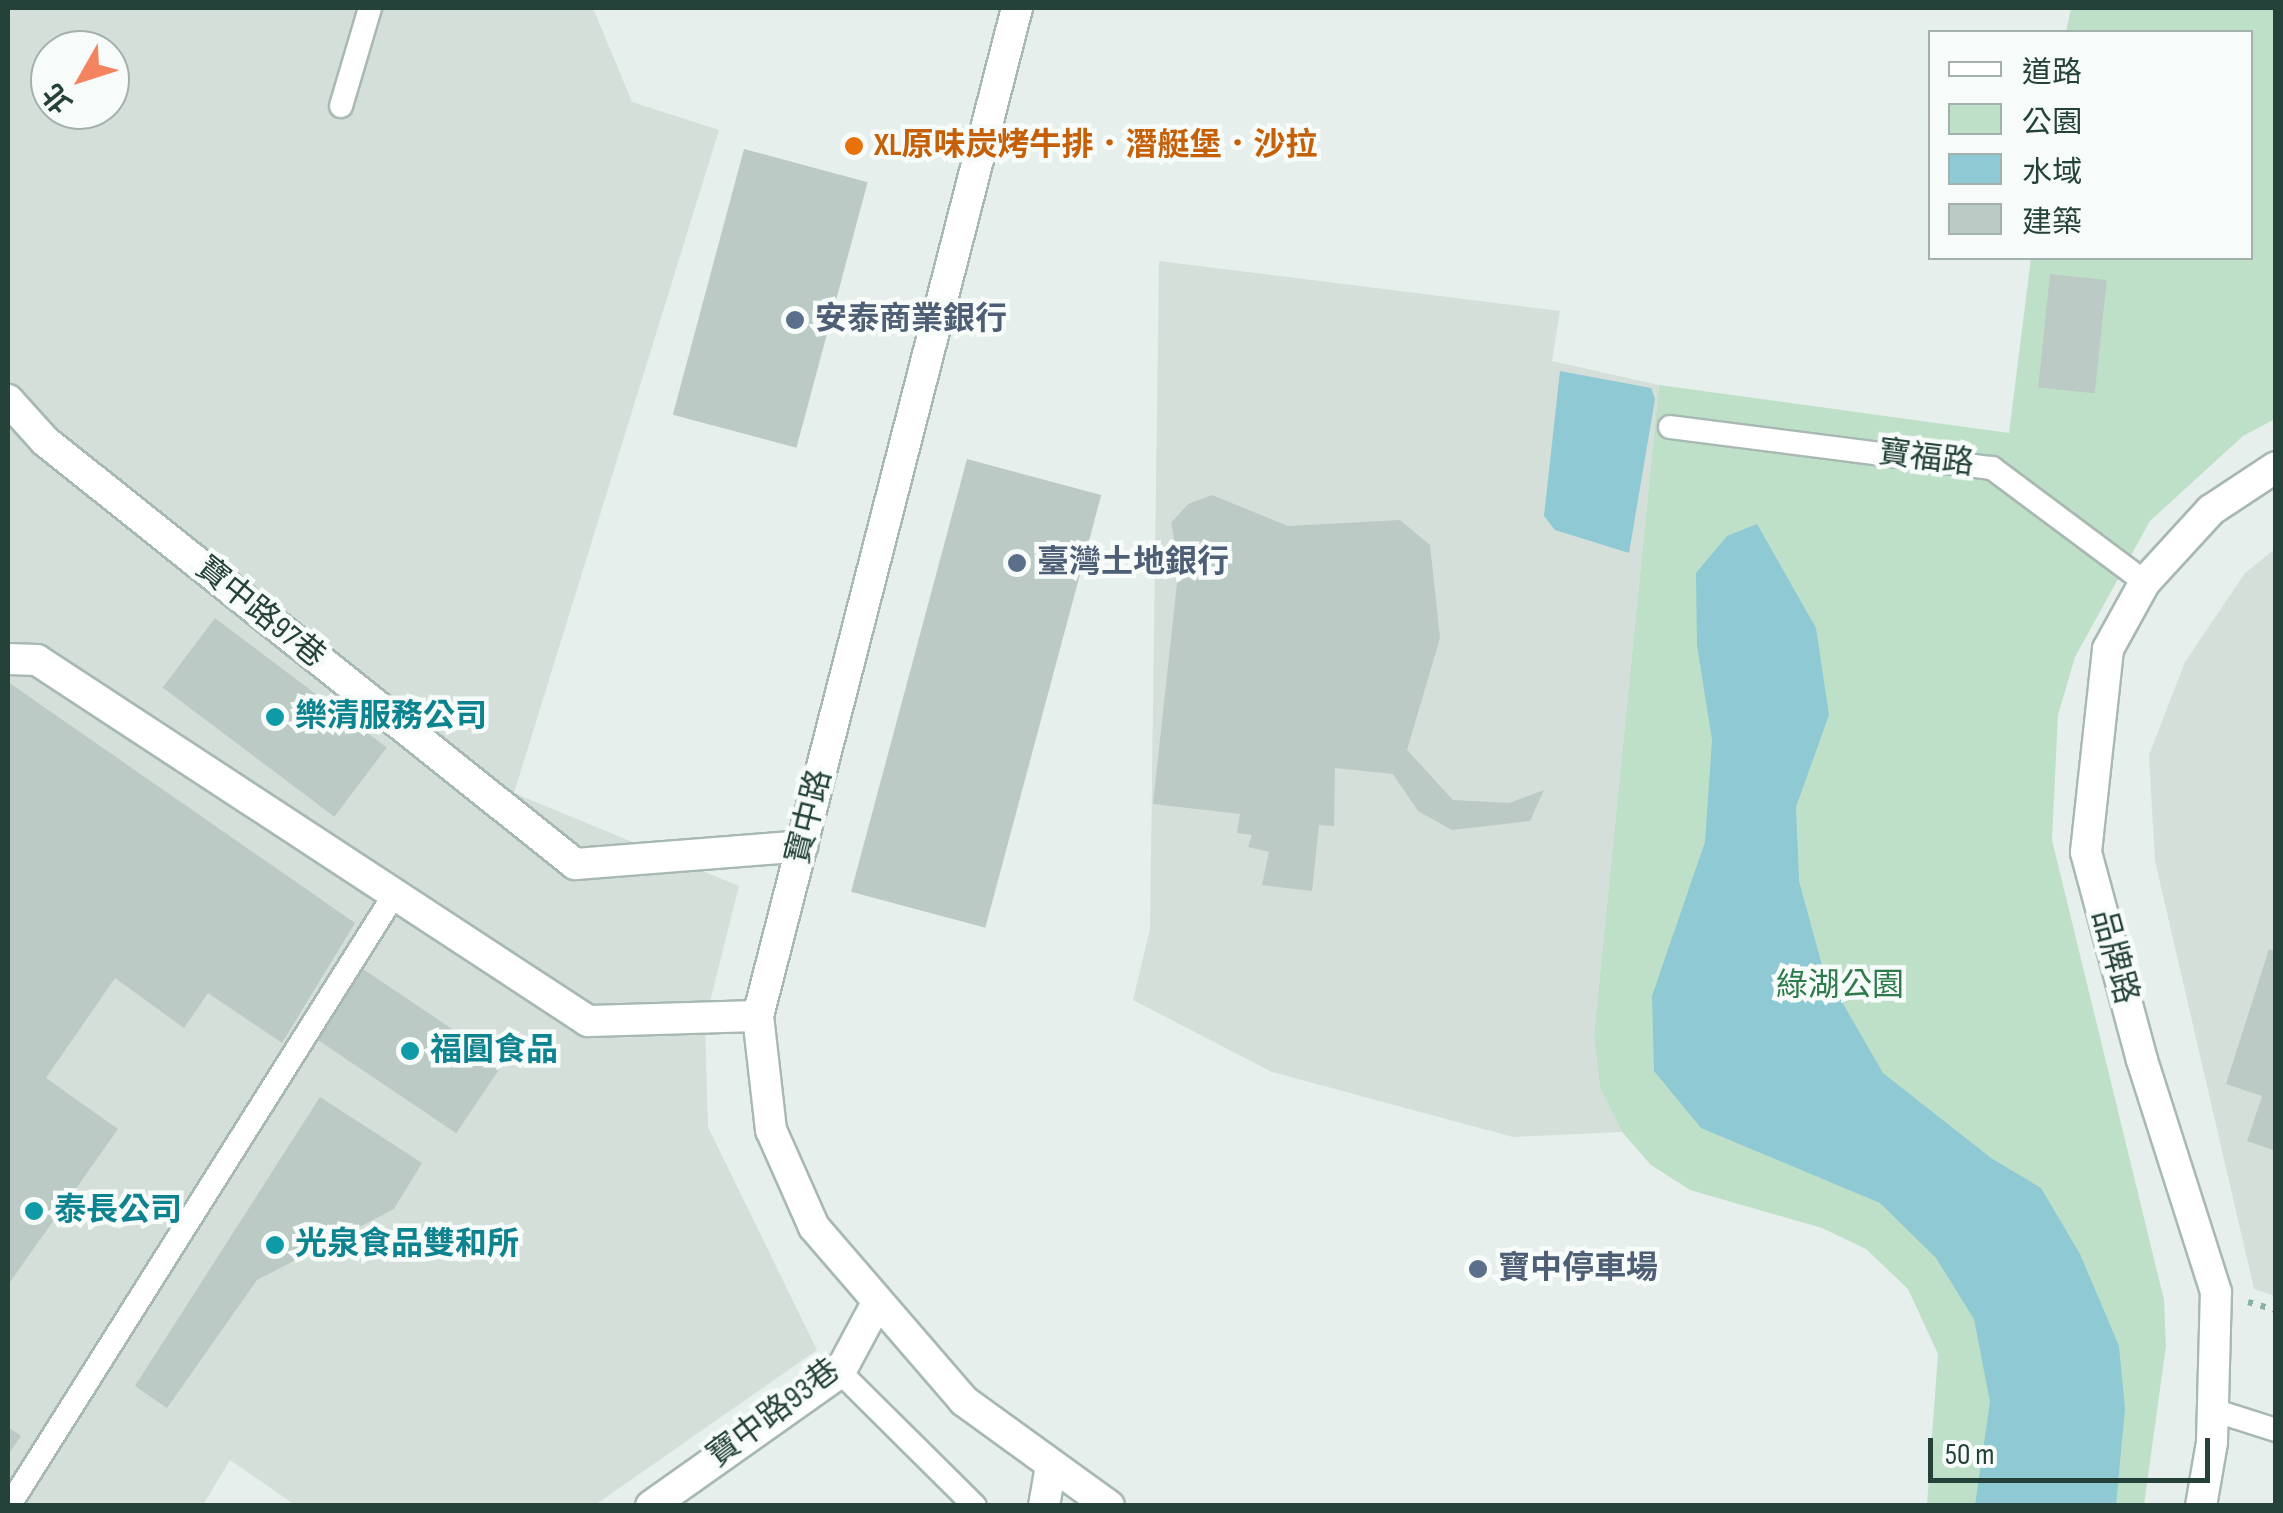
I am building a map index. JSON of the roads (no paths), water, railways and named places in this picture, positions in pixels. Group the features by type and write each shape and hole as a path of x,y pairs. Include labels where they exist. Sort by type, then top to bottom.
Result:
{"street":[{"name":"寶中路","path":"1017,8 758,1016 772,1130 814,1227 876,1304 964,1401 1109,1506"},
{"name":"寶中路97巷","path":"8,400 45,440 574,864 802,846"},
{"name":"品牌路","path":"2201,1506 2213,1410 2216,1292 2142,1060 2086,852 2108,649 2145,582 2211,510 2276,467"},
{"path":"8,659 37,660 588,1021 758,1016"},
{"name":"寶中路93巷","path":"651,1506 840,1372 876,1304"},
{"path":"1044,1506 1051,1466"}],"lane":[{"path":"341,106 370,8"},
{"name":"寶福路","path":"1670,427 1992,468 2145,582"},
{"path":"9,1506 396,892"},
{"path":"840,1372 975,1506"},
{"path":"2213,1410 2276,1430"}],"water":[{"path":"1560,371 1651,388 1655,399 1629,553 1555,530 1544,516"},
{"path":"1757,524 1816,628 1829,715 1796,807 1799,881 1823,969 1883,1073 1991,1158 2041,1188 2080,1254 2119,1346 2125,1409 2116,1505 1975,1505 1990,1402 1974,1319 1936,1258 1880,1203 1701,1128 1654,1071 1652,996 1705,842 1712,740 1697,645 1696,573 1727,536"}],"place":[{"name":"XL原味炭烤牛排．潛艇堡．沙拉","path":"854,146"},
{"name":"安泰商業銀行","path":"795,320"},
{"name":"臺灣土地銀行","path":"1017,563"},
{"name":"樂清服務公司","path":"275,717"},
{"name":"福圓食品","path":"410,1051"},
{"name":"泰長公司","path":"34,1211"},
{"name":"光泉食品雙和所","path":"275,1245"},
{"name":"寶中停車場","path":"1478,1269"}],"park label":[{"name":"綠湖公園","path":"1840,986"}]}
